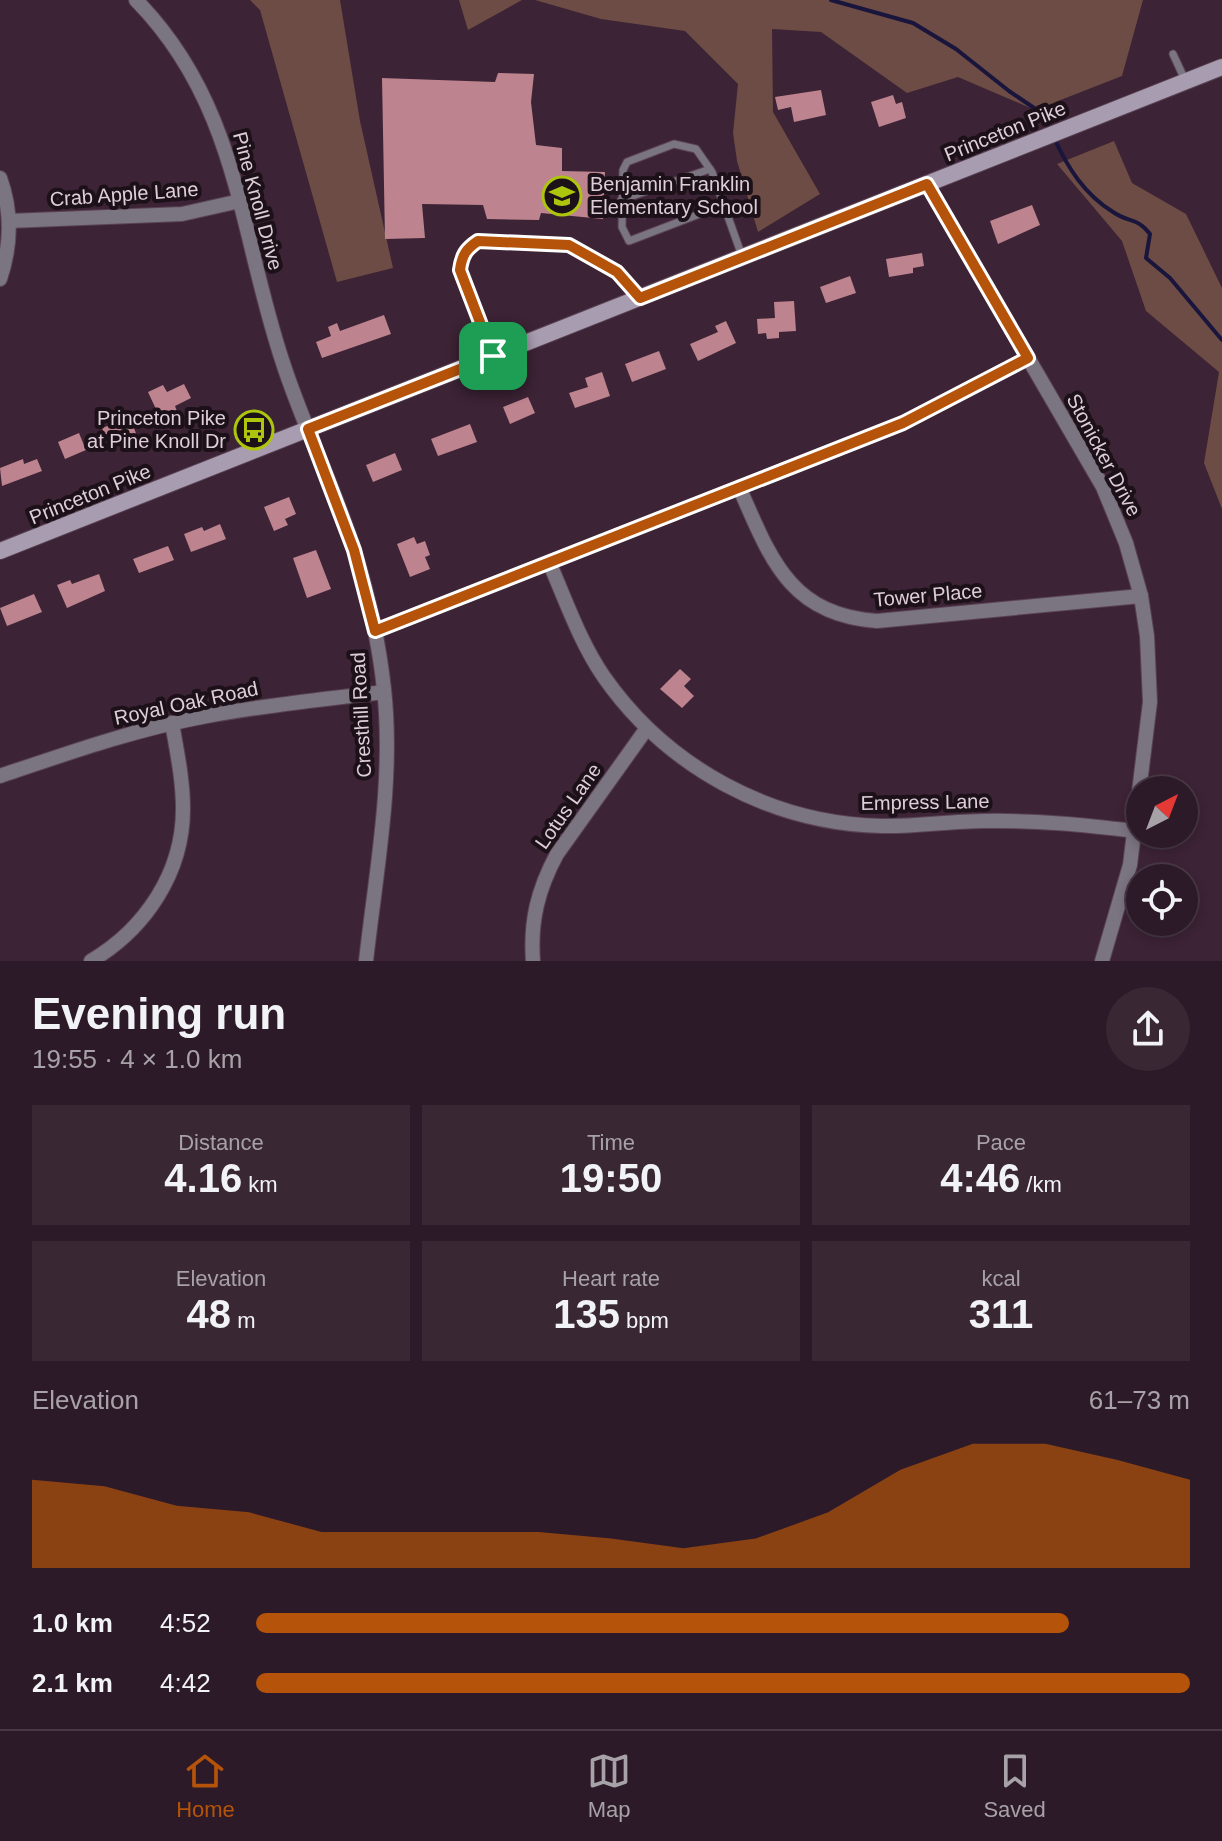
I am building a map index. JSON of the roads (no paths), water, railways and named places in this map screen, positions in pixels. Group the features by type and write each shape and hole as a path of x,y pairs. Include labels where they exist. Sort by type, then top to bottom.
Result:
{"main road":[{"name":"Princeton Pike","path":"0,551 1222,67"}],"street":[{"name":"Pine Knoll Drive","path":"142,2 206,99 229,157 270,322 308,429"},
{"path":"0,178 9,221 0,279"},
{"name":"Stonicker Drive","path":"927,184 1103,487 1126,543 1141,596 1147,636 1150,702 1141,776"},
{"name":"Crab Apple Lane","path":"9,221 182,214 240,201"},
{"path":"375,631 903,423 1028,358"},
{"name":"Cresthill Road","path":"308,429 354,550 375,631 384,692 387,736 385,801 366,961"},
{"name":"Tower Place","path":"739,487 781,574 810,601 840,615 877,621 1141,596"},
{"name":"Empress Lane","path":"549,562 585,645 625,704 672,750 727,786 773,806 822,820 881,826 1050,821 1126,830"},
{"name":"Royal Oak Road","path":"0,776 104,741 172,723 260,707 384,692"},
{"path":"91,961 117,944 141,921 162,890 176,856 182,824 183,791 172,723"},
{"name":"Lotus Lane","path":"533,961 533,918 546,874 647,728"},
{"name":"Stonicker Drive","path":"1102,961 1123,896 1132,848"}],"lane":[{"path":"1173,54 1185,82"},
{"path":"723,205 629,241 622,227 623,170 627,162 674,144 685,144 696,149 710,169 723,205 742,258"},
{"path":"621,200 710,169"},
{"path":"493,356 460,270 462,257 478,241 569,245 617,272 640,298"}],"waterway":[{"path":"831,0 913,23 956,49 1043,114 1050,130"},
{"path":"1054,138 1085,189 1103,205 1137,222 1150,234 1146,258 1170,278 1222,340"}],"place":[{"name":"Benjamin Franklin Elementary School","path":"562,196"},
{"name":"Princeton Pike at Pine Knoll Dr","path":"254,430"}]}
